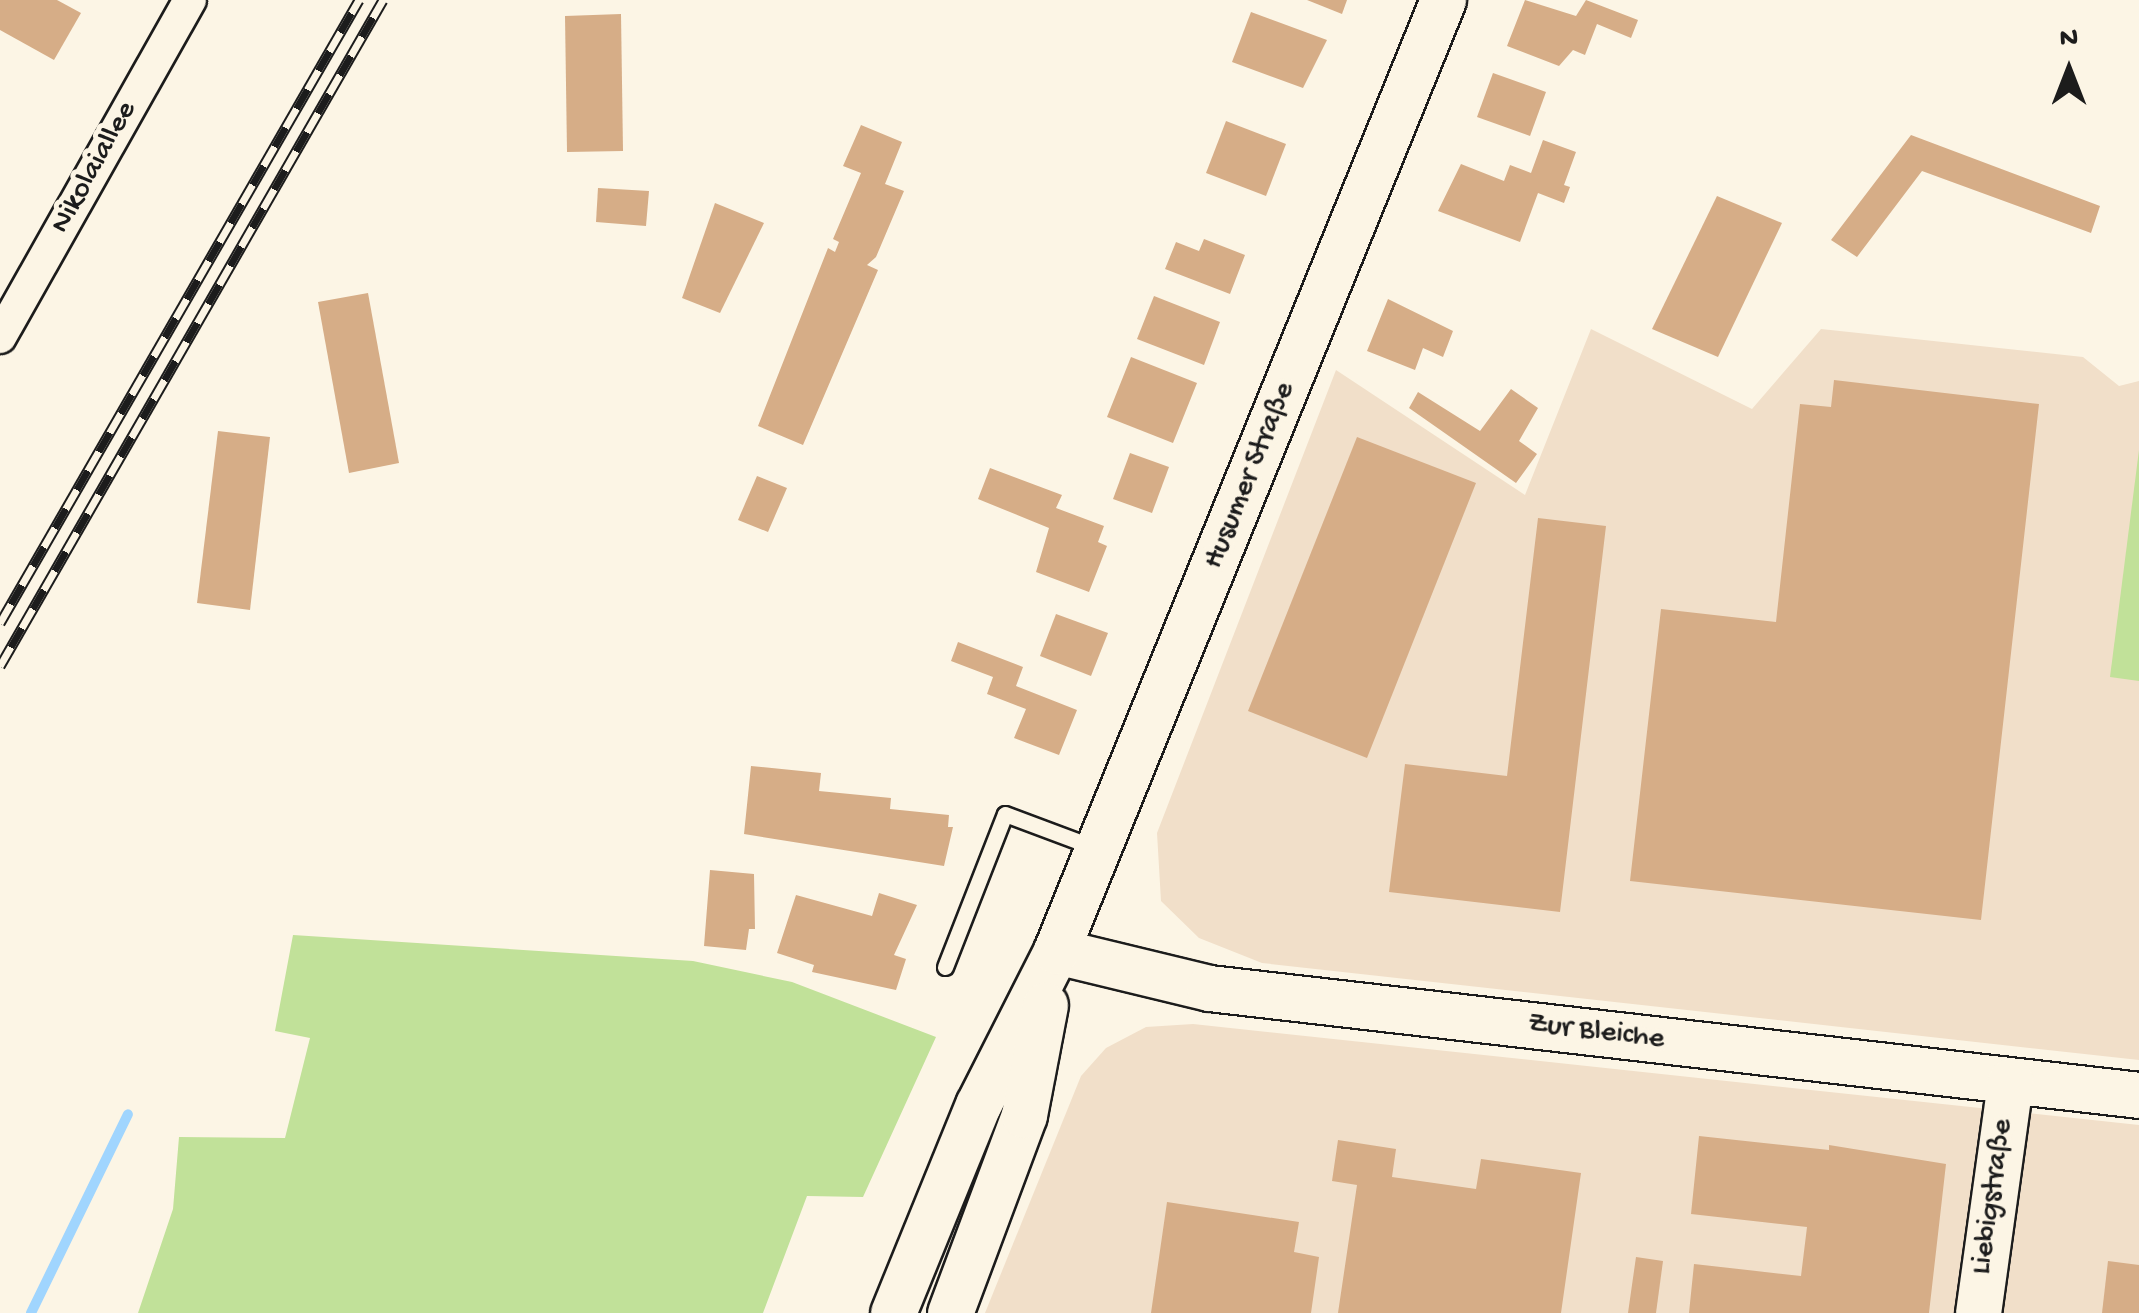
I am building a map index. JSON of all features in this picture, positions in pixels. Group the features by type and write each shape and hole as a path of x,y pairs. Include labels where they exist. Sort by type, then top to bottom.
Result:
{"main road":[{"name":"Husumer Straße","path":"893,1313 978,1105 1056,951 1443,0"},
{"name":"Husumer Straße","path":"950,1313 1024,1115 1056,951"},
{"name":"Zur Bleiche","path":"1056,951 1209,988 2139,1096"},
{"name":"Liebigstraße","path":"1978,1313 2010,1081"}],"street":[{"name":"Nikolaiallee","path":"0,337 190,0"}],"lane":[{"path":"944,967 1005,814 1098,848"}],"shaded area":[{"path":"1591,329 1752,409 1821,329 2083,357 2119,386 2139,381 2139,1060 1262,963 1199,938 1161,901 1157,833 1336,370 1525,495"},
{"path":"1193,1024 2139,1125 2139,1313 985,1313 1081,1076 1106,1048 1146,1027"}],"green space":[{"path":"2139,450 2139,681 2110,677"},
{"path":"293,935 693,961 792,982 936,1037 863,1197 807,1196 763,1313 138,1313 173,1209 179,1137 285,1138 310,1038 275,1031"}],"building":[{"path":"0,0 57,0 81,13 54,60 0,30"},
{"path":"1307,0 1347,0 1342,14"},
{"path":"1525,0 1576,16 1586,0 1638,20 1631,38 1597,24 1585,55 1573,50 1559,66 1507,46"},
{"path":"1251,12 1327,40 1303,88 1232,62"},
{"path":"621,14 623,151 567,152 565,16"},
{"path":"1493,73 1546,92 1530,136 1477,117"},
{"path":"1226,121 1286,144 1266,196 1206,173"},
{"path":"861,125 902,142 885,184 904,191 876,257 867,265 878,270 803,445 758,426 828,248 835,252 839,242 833,239 861,173 843,166"},
{"path":"1911,135 2100,206 2091,233 1922,171 1857,257 1831,240"},
{"path":"1543,140 1576,152 1564,185 1570,187 1564,203 1538,193 1520,242 1438,211 1461,164 1504,181 1510,165 1531,173"},
{"path":"598,188 649,191 646,226 596,222"},
{"path":"1717,196 1782,223 1718,357 1652,329"},
{"path":"715,203 764,223 720,313 682,298"},
{"path":"1204,239 1245,255 1230,294 1165,269 1176,242 1199,251"},
{"path":"368,293 399,463 349,473 318,302"},
{"path":"1154,296 1220,322 1204,365 1137,339"},
{"path":"1388,299 1453,331 1443,357 1423,348 1415,370 1367,351"},
{"path":"1131,357 1197,383 1173,443 1107,417"},
{"path":"1834,380 2039,404 1981,920 1630,881 1661,609 1776,622 1800,404 1831,407"},
{"path":"1511,389 1538,408 1519,441 1537,454 1516,483 1409,408 1418,392 1480,431"},
{"path":"218,431 270,437 250,610 197,603"},
{"path":"1357,437 1476,483 1367,758 1248,711"},
{"path":"1130,453 1169,467 1152,513 1113,499"},
{"path":"990,468 1062,495 1056,508 1104,526 1098,542 1107,546 1089,592 1036,572 1049,528 978,499"},
{"path":"757,476 787,488 768,532 738,520"},
{"path":"1538,518 1606,526 1560,912 1389,892 1405,764 1507,776"},
{"path":"1056,614 1108,633 1091,676 1040,656"},
{"path":"958,642 1023,667 1016,686 1077,710 1059,755 1014,738 1026,709 987,694 993,677 951,661"},
{"path":"751,766 821,773 819,791 891,798 890,809 949,815 948,827 953,827 944,866 744,834"},
{"path":"710,870 754,874 755,929 749,929 746,950 704,946"},
{"path":"879,893 917,905 894,955 906,959 896,990 812,972 814,965 777,953 796,895 872,916"},
{"path":"1699,1136 1829,1150 1829,1145 1946,1164 1929,1313 1689,1313 1694,1264 1801,1276 1807,1227 1691,1214"},
{"path":"1338,1140 1396,1149 1392,1177 1476,1189 1481,1159 1581,1173 1561,1313 1338,1313 1357,1185 1332,1181"},
{"path":"1167,1202 1299,1222 1294,1252 1319,1257 1311,1313 1151,1313"},
{"path":"1636,1257 1663,1261 1656,1313 1628,1313"},
{"path":"2108,1261 2139,1265 2139,1313 2102,1313"}],"waterway":[{"path":"31,1313 128,1114"}],"railway":[{"path":"0,623 359,0"},
{"path":"0,666 383,0"}]}
